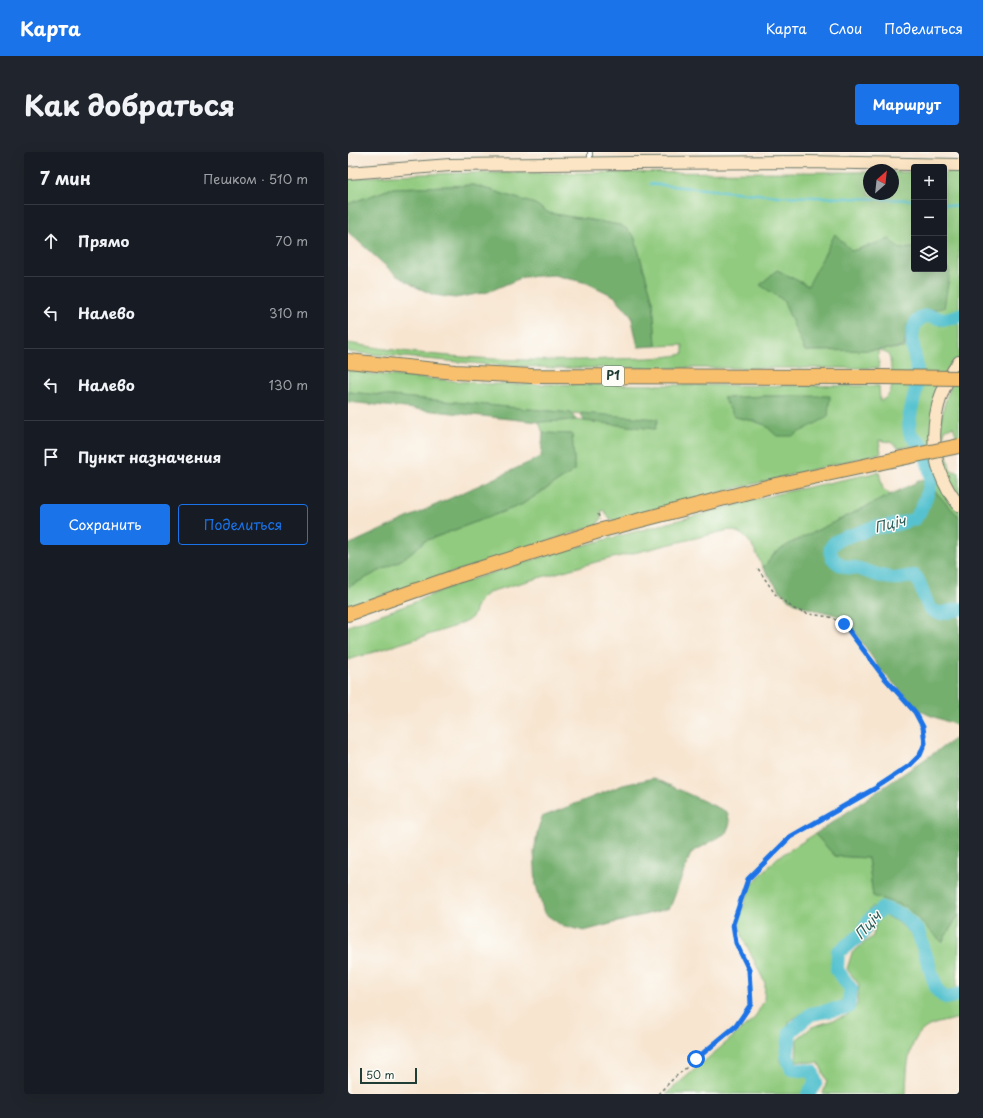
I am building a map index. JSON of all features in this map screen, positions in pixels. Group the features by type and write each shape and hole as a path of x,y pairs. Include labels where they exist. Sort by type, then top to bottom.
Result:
{"highway":[{"name":"Р1","path":"348,361 455,372 532,376 959,378"},
{"path":"348,614 467,572 602,530 771,486 959,446"}],"main road":[{"path":"348,173 450,165 590,158 959,165"},
{"path":"959,362 946,384 940,402 935,420 934,443 942,479 959,505"}],"path":[{"path":"658,1094 674,1078 736,1026 751,1004 749,970 736,943 733,924 748,879 790,837 874,789 909,766 920,755 925,743 923,727 915,712 883,676 844,624 830,617 809,614 794,609 775,594 757,567"}],"green space":[{"path":"863,172 863,200 899,200 899,172 911,172 911,248 900,249 890,239 852,251 808,286 777,270 761,284 783,300 805,351 878,350 879,368 554,368 481,364 348,352 348,343 446,356 512,360 647,358 683,354 683,345 656,346 653,301 634,236 627,229 620,225 548,213 535,204 474,185 393,188 348,204 348,179 390,175 458,173"},
{"path":"947,172 959,172 959,309 947,315 938,312 920,314 909,327 908,355 914,367 913,389 907,412 907,438 911,442 919,445 899,448 890,442 879,440 881,453 705,496 615,521 607,516 605,511 602,510 601,519 597,525 348,607 348,587 403,559 425,541 521,505 574,471 572,434 543,433 539,422 576,420 655,429 657,419 571,413 348,392 348,370 373,374 492,384 879,386 880,401 886,398 889,394 892,383 890,359 884,352 878,350 905,348 907,325 950,272 947,268","holes":["766,396 830,397 777,436 765,425 735,417 723,398"]},
{"path":"474,185 535,204 549,213 620,225 627,229 634,236 653,301 656,346 638,347 631,315 614,296 587,283 554,275 523,277 488,292 455,298 434,295 416,287 396,275 348,232 348,204 393,188"},
{"path":"835,234 852,251 890,239 900,249 911,248 911,272 947,272 947,268 950,272 944,308 919,312 907,325 904,347 878,350 805,351 783,300 760,285 777,270 808,286"},
{"path":"930,319 939,325 944,325 959,319 959,356 937,395 945,493 959,511 959,517 932,488 935,478 922,442 914,436 912,426 913,409 919,393 920,358 917,331 925,320"},
{"path":"959,372 959,441 953,426 945,430 943,438 950,468 953,471 959,472 959,497 943,466 939,439 945,403 953,382"},
{"path":"348,392 571,413 576,420 539,422 348,402"},
{"path":"830,396 828,417 792,436 777,436 765,425 735,417 723,398"},
{"path":"581,413 658,419 655,429 584,421"},
{"path":"543,433 572,434 574,471 521,505 425,541 403,559 348,587 348,545 541,457"},
{"path":"879,472 883,489 891,495 791,543 775,553 763,568 754,549 747,539 736,532 729,530 596,562 489,592 481,599 473,616 467,621 450,628 348,660 348,626 410,604 454,585 551,554 781,493"},
{"path":"923,479 959,517 959,726 919,710 880,669 849,623 835,615 808,608 793,601 782,592 763,568 775,553 791,543"},
{"path":"959,736 959,914 942,942 906,907 873,896 868,858 835,856 815,834"},
{"path":"654,778 727,812 730,823 726,833 691,853 670,908 584,931 561,925 544,913 536,885 534,852 538,829 542,817 623,785"},
{"path":"815,834 835,856 868,858 873,896 906,907 942,942 959,914 958,966 955,992 946,992 939,987 927,943 921,930 913,920 903,912 889,908 872,907 864,918 859,931 833,952 832,971 845,989 846,993 842,1001 835,1005 806,1011 790,1021 784,1033 780,1060 791,1074 806,1076 809,1080 809,1085 802,1094 666,1094 754,1019 764,1001 765,983 742,936 739,919 751,885 777,858"},
{"path":"883,915 897,921 912,934 934,994 946,1001 959,997 959,1018 936,1023 921,1031 909,1056 906,1094 823,1094 827,1081 819,1063 796,1061 797,1039 812,1027 846,1016 857,1005 859,985 847,969 852,953 873,936 876,920"}],"waterway":[{"path":"650,184 778,196 911,200"},
{"path":"947,205 959,207"},
{"name":"Пціч","path":"959,315 946,319 930,316 921,318 914,326 912,336 917,367 917,383 909,425 911,434 922,446 931,475 931,482 920,512 912,520 888,526 874,527 838,540 831,547 830,551 835,561 850,568 856,568 889,578 915,576 927,604 935,612 943,613 959,609"},
{"name":"Пціч","path":"808,1094 816,1082 812,1071 792,1069 787,1056 790,1032 811,1014 848,1007 851,989 837,970 838,952 861,935 870,919 883,908 902,915 918,931 937,990 947,998 959,994"}],"route":[{"path":"696,1059 736,1026 751,1004 749,970 736,943 733,924 748,879 790,837 874,789 909,766 920,755 925,743 923,727 915,712 883,676 844,624"}]}
